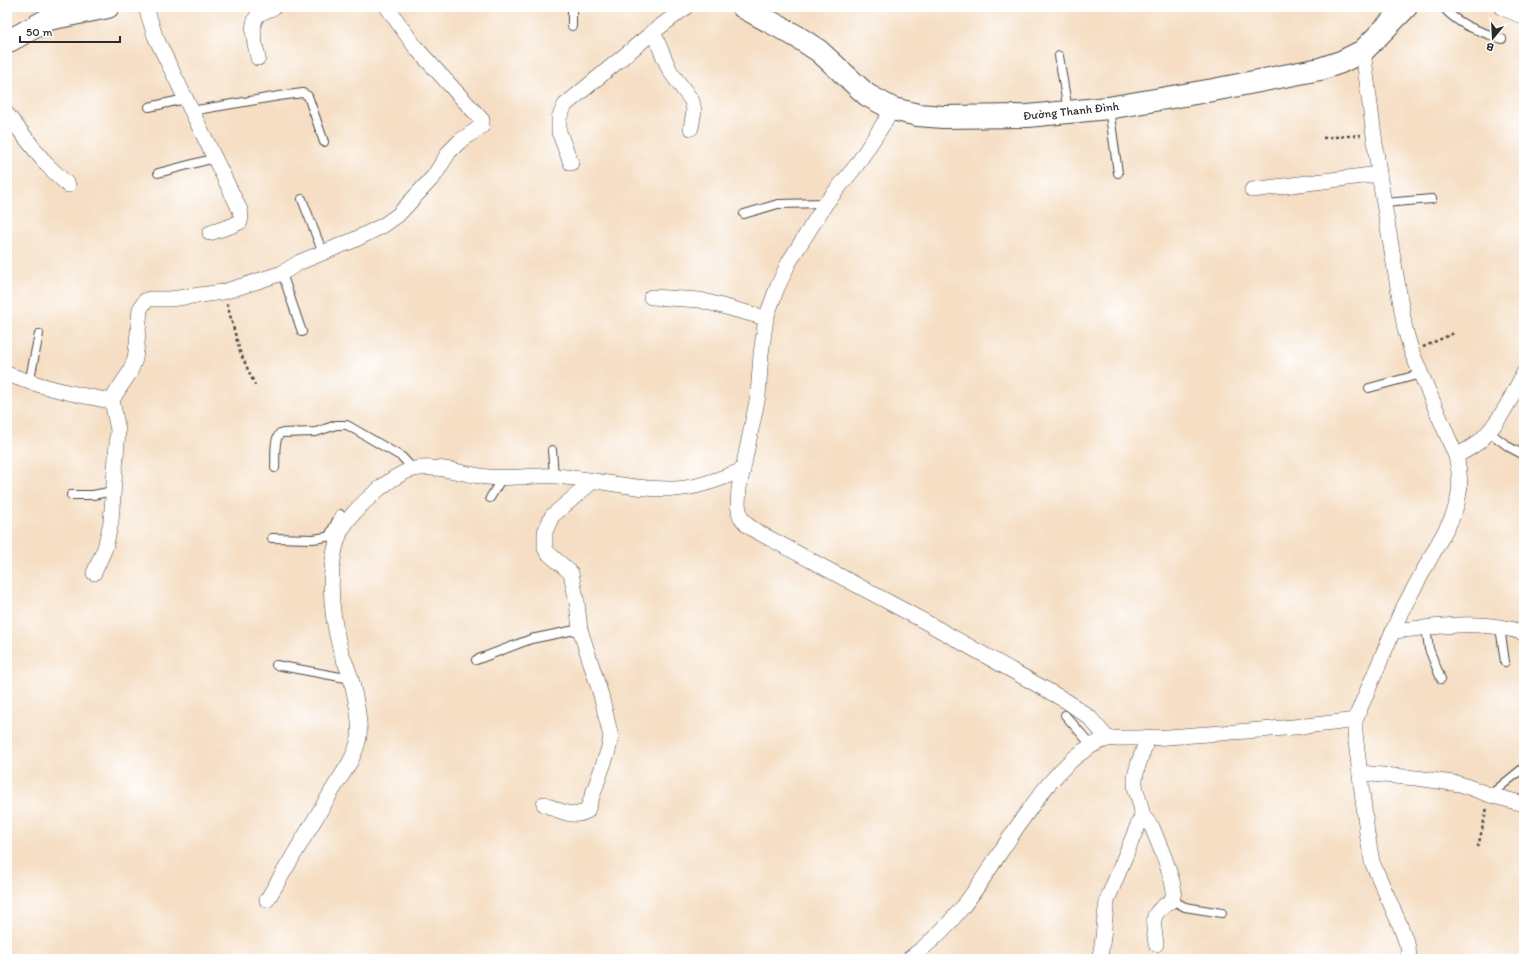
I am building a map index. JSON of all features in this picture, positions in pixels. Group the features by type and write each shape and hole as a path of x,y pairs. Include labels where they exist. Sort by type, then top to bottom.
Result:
{"street":[{"path":"7,42 49,20 108,7"},
{"path":"146,7 155,36 240,210 240,222 210,233"},
{"path":"258,58 253,30 254,22 257,16 261,13 274,7"},
{"path":"94,573 105,548 111,522 118,430 116,414 112,401 130,372 134,360 138,344 140,310 145,301 150,299 170,299 223,292 282,273 300,262 384,225 398,215 434,176 449,152 460,141 480,128 482,120 416,48 387,7"},
{"path":"571,163 559,132 558,118 565,105 653,32 686,7"},
{"name":"Đường Thanh Đình","path":"743,7 796,36 819,51 867,95 893,109 918,115 944,117 1028,116 1108,108 1213,90 1320,69 1341,62 1363,51 1406,7"},
{"path":"1501,7 1524,17"},
{"path":"653,32 670,71 692,101 694,111 691,128"},
{"path":"1363,51 1379,174 1405,329 1412,353 1430,392 1456,456 1460,473 1460,488 1457,506 1393,631 1355,720 1367,833 1372,862 1400,925 1408,947 1409,959"},
{"path":"893,109 856,166 826,203 790,262 777,288 766,318 761,354 758,396 743,470 738,504 740,516 747,525 756,531 922,620 1068,702 1090,718 1108,739"},
{"path":"7,114 46,164 68,185"},
{"path":"1252,190 1379,174"},
{"path":"651,297 700,300 766,318"},
{"path":"1456,456 1473,446 1489,432 1502,414 1524,373"},
{"path":"7,374 29,383 77,395 112,401"},
{"path":"267,900 355,753 359,735 358,720 351,679 341,652 334,618 331,568 334,536 365,501 386,483 413,469 438,468 484,477 502,478 554,476 632,486 676,489 695,486 743,470"},
{"path":"544,804 562,812 580,815 587,811 608,751 611,737 601,695 580,629 578,603 571,573 547,552 545,548 544,532 552,516 593,481"},
{"path":"1393,631 1457,624 1500,627 1524,633"},
{"path":"909,959 932,940 961,910 1017,827 1049,785 1077,756 1092,746 1108,739 1312,726 1355,720"},
{"path":"1099,959 1104,941 1108,898 1142,815 1142,809 1135,783 1136,774 1148,737"},
{"path":"1360,773 1460,784 1490,795 1524,804"},
{"path":"1142,815 1152,827 1165,859 1174,891 1172,900 1156,911 1153,918 1156,944"}],"lane":[{"path":"572,7 572,26"},
{"path":"1443,7 1451,17 1473,29 1502,39"},
{"path":"1058,56 1068,112"},
{"path":"149,107 188,105 303,93 308,96 324,142"},
{"path":"1108,108 1118,173"},
{"path":"158,172 215,158"},
{"path":"302,199 323,253"},
{"path":"1384,203 1432,200"},
{"path":"744,214 778,204 826,203"},
{"path":"282,273 302,332"},
{"path":"29,383 39,334"},
{"path":"1369,388 1421,374"},
{"path":"276,468 276,448 278,435 280,433 316,432 336,424 347,425 359,431 402,457 413,469"},
{"path":"1489,432 1509,447 1524,454"},
{"path":"552,450 554,476"},
{"path":"490,498 502,478"},
{"path":"72,495 93,495 113,491"},
{"path":"272,538 313,538 334,536 340,514"},
{"path":"1500,627 1505,662"},
{"path":"1426,628 1429,649 1441,679"},
{"path":"476,660 531,640 580,629"},
{"path":"276,665 351,679"},
{"path":"1065,716 1092,746"},
{"path":"1490,795 1522,769"},
{"path":"1172,900 1185,907 1222,913"}],"path":[{"path":"1323,138 1374,135"},
{"path":"223,292 240,352 255,385"},
{"path":"1412,353 1454,333"},
{"path":"1478,847 1490,795"}]}
